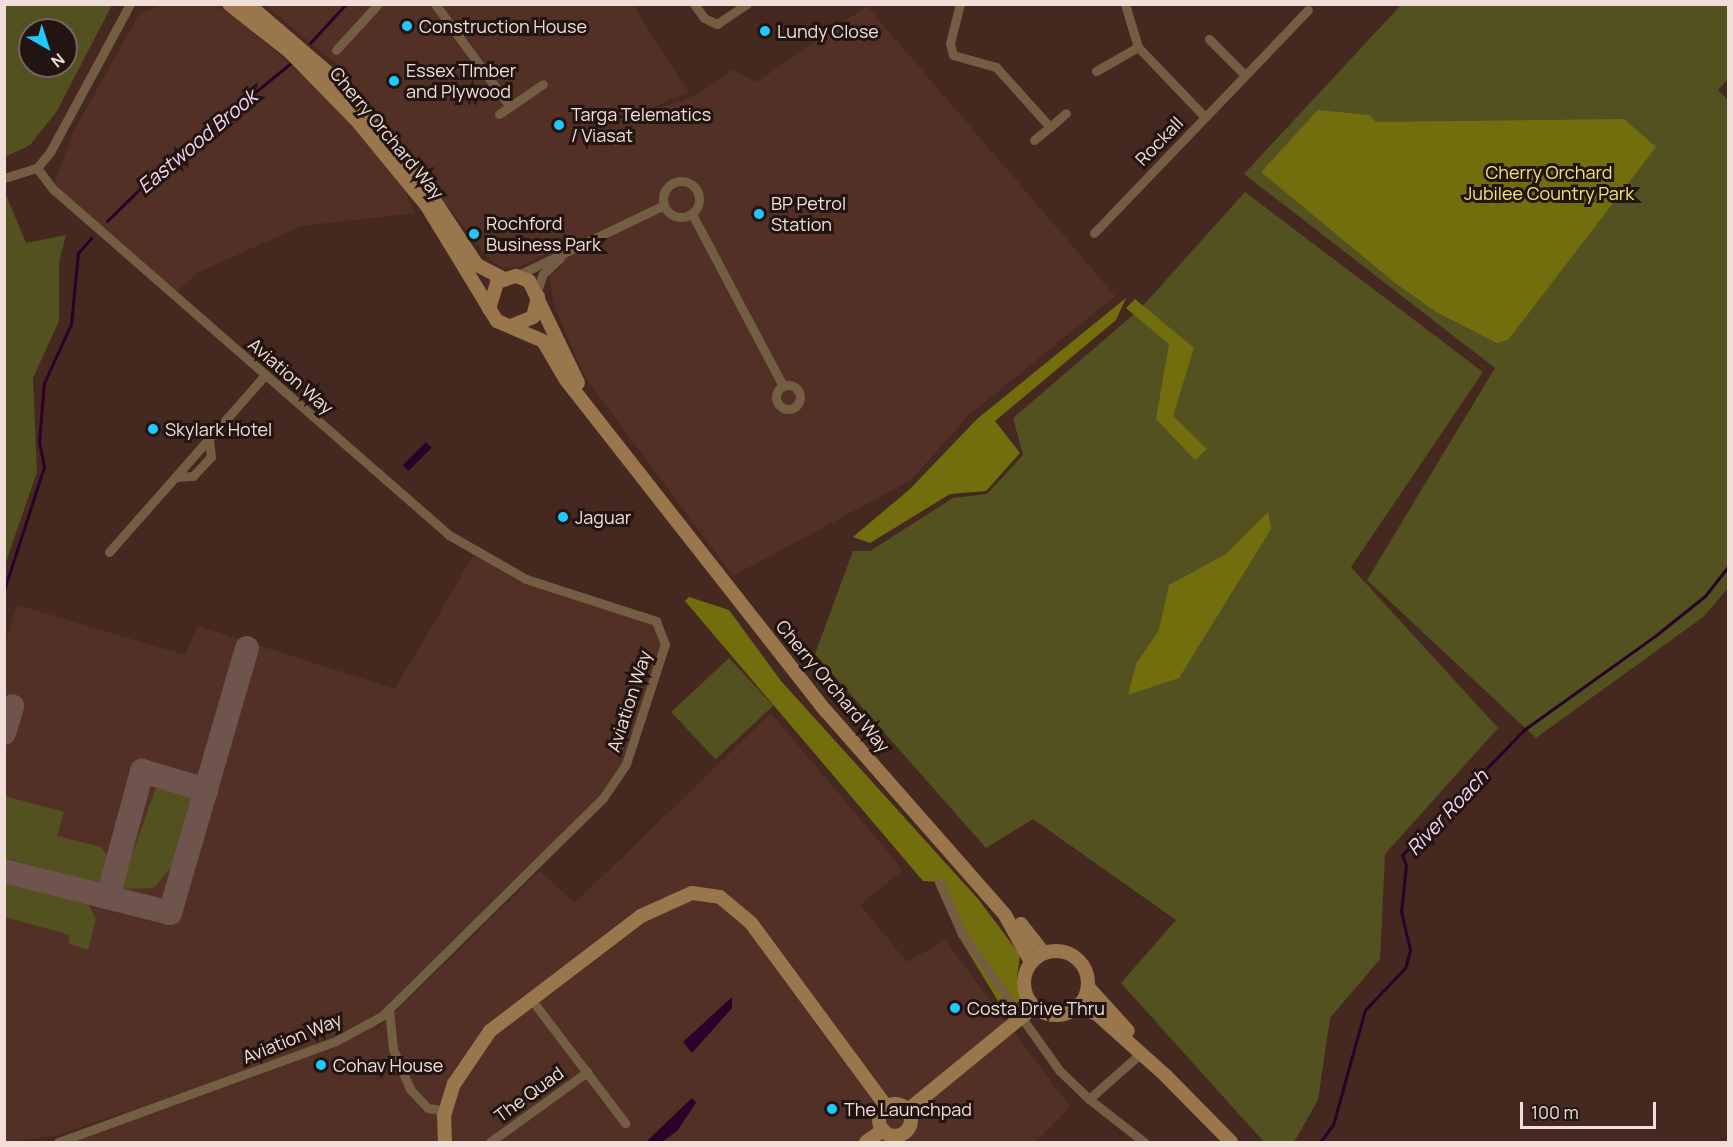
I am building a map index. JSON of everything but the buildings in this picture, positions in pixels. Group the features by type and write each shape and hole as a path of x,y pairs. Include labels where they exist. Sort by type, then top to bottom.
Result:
{"main road":[{"name":"Cherry Orchard Way","path":"229,4 290,52 359,123 427,206 489,309 511,326 543,341 566,380 826,711 959,857 1015,928 1031,962"},
{"name":"Cherry Orchard Way","path":"248,4 345,89 415,171 477,265 509,277 538,294 573,375 608,431"},
{"path":"489,309 489,293 509,277"},
{"path":"511,326 533,317 538,294"},
{"path":"959,857 989,884 1044,953"},
{"path":"445,1143 446,1111 474,1049 531,999 662,902 692,893 720,897 751,923 886,1106"},
{"path":"1088,987 1078,1006 1059,1014 1035,1006 1024,982 1031,962 1044,953 1069,953 1085,967 1088,987 1166,1076 1231,1143"},
{"path":"908,1110 1035,1006"},
{"path":"1078,1006 1097,1014 1166,1076"},
{"path":"900,1104 908,1110 910,1126 906,1138 883,1130 879,1116 886,1106 900,1104"},
{"path":"866,1143 883,1130"}],"street":[{"path":"4,177 36,168 65,128 130,4"},
{"path":"123,19 138,4"},
{"path":"336,50 378,4"},
{"path":"435,4 510,107"},
{"path":"694,4 704,18 717,24"},
{"path":"717,24 736,4"},
{"path":"717,24 747,4"},
{"path":"960,4 950,43 953,55 996,66 1050,127"},
{"name":"Rockall","path":"1094,233 1205,117 1138,47 1125,4"},
{"path":"1205,117 1308,10"},
{"path":"1209,39 1245,75"},
{"path":"1096,71 1138,47"},
{"path":"499,114 543,84"},
{"path":"1034,140 1066,113"},
{"name":"Aviation Way","path":"36,168 53,189 449,535 526,579 656,621 663,630 665,644 626,764 603,798 389,1008 336,1041 58,1143"},
{"path":"509,277 664,206 670,184 686,181 700,196 692,214"},
{"path":"664,206 676,216 692,214"},
{"path":"692,214 783,386"},
{"path":"538,294 543,274 566,252"},
{"path":"109,552 177,477 180,467 209,440 265,375"},
{"path":"177,477 193,476 211,457 209,440"},
{"path":"939,882 962,934 1059,1070 1089,1099 1144,1143"},
{"name":"The Quad","path":"531,999 625,1123"},
{"path":"389,1008 393,1049 410,1089 428,1108 446,1111"},
{"path":"1089,1099 1140,1054"},
{"name":"The Quad","path":"490,1143 587,1072"}],"shaded area":[{"path":"162,5 213,5 239,18 357,125 401,182 415,213 301,226 197,273 173,295 53,189 73,132 140,13"},
{"path":"265,5 633,5 688,92 596,132 693,96 733,70 757,82 867,6 1115,296 969,415 911,480 733,576 585,377 555,308 549,276 562,267 566,252 558,249 516,268 500,267 488,258 340,67"},
{"path":"426,442 432,448 408,471 403,465"},
{"path":"476,551 526,579 656,621 665,644 626,764 603,798 382,1016 372,1034 540,871 575,903 771,713 903,870 860,905 907,962 945,940 1070,1107 1035,1142 58,1142 135,1108 55,1136 5,1142 4,647 17,605 185,655 198,626 395,689"},
{"path":"732,997 732,1008 692,1053 683,1042"},
{"path":"692,1098 696,1103 677,1131 662,1142 646,1142"}],"green space":[{"path":"4,5 112,5 78,71 78,18 18,18 18,78 74,78 57,111 30,145 5,157"},
{"name":"Cherry Orchard Jubilee Country Park","path":"1401,5 1728,5 1728,79 1718,90 1728,100 1728,588 1703,617 1536,738 1367,580 1495,368 1244,174"},
{"path":"1318,110 1369,115 1376,122 1624,119 1656,147 1508,340 1497,343 1436,312 1394,282 1261,172"},
{"path":"1245,192 1483,372 1351,567 1498,728 1385,854 1380,959 1330,1018 1318,1100 1294,1142 1264,1142 1121,983 1176,920 1033,819 986,848 815,654 853,551 870,551 953,498 987,494 1023,455 1013,418 1140,309"},
{"path":"6,195 26,243 66,235 59,262 59,321 33,378 37,472 5,565"},
{"path":"1126,298 1116,320 995,421 1020,453 986,491 950,494 870,543 853,537 910,489 977,419"},
{"path":"1135,299 1194,348 1173,416 1207,449 1195,460 1156,419 1169,344 1126,308"},
{"path":"1268,512 1271,529 1179,678 1128,695 1136,664 1159,630 1169,585 1226,554"},
{"path":"689,597 729,610 781,681 979,900 1020,955 1017,978 1023,997 1006,1014 962,942 965,931 944,882 923,881 685,601"},
{"path":"729,658 773,706 716,759 671,712"},
{"path":"164,783 189,790 193,798 173,865 154,888 120,889 155,790"},
{"path":"5,796 64,812 57,836 101,847 111,861 105,880 97,883 5,858"},
{"path":"4,882 88,903 96,919 88,950 68,943 70,935 5,917"}],"waterway":[{"name":"Eastwood Brook","path":"310,43 346,4"},
{"name":"Eastwood Brook","path":"107,221 152,177 291,63"},
{"name":"Eastwood Brook","path":"4,590 44,467 39,442 44,383 71,324 78,253 91,238"},
{"name":"River Roach","path":"1320,1142 1333,1125 1365,1010 1405,968 1410,950 1401,912 1406,865 1402,855 1525,729 1655,636 1705,596 1728,567"}],"taxiway":[{"path":"4,871 170,913 247,648"},
{"path":"4,733 12,706"},
{"path":"108,897 142,771 206,790"}],"place":[{"name":"Construction House","path":"407,26"},
{"name":"Lundy Close","path":"765,31"},
{"name":"Essex TImber and Plywood","path":"394,81"},
{"name":"Targa Telematics / Viasat","path":"559,125"},
{"name":"BP Petrol Station","path":"759,214"},
{"name":"Rochford Business Park","path":"474,234"},
{"name":"Skylark Hotel","path":"153,429"},
{"name":"Jaguar","path":"563,517"},
{"name":"Costa Drive Thru","path":"955,1008"},
{"name":"Cohav House","path":"321,1065"},
{"name":"The Launchpad","path":"832,1109"}]}
